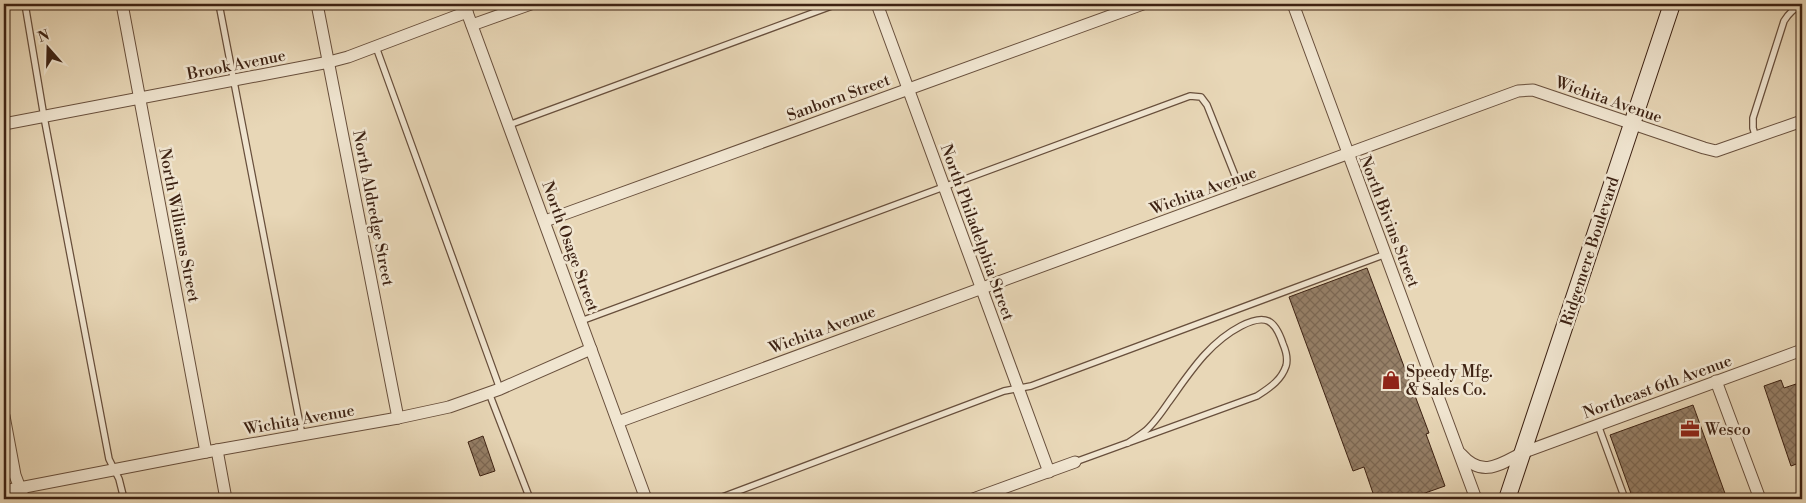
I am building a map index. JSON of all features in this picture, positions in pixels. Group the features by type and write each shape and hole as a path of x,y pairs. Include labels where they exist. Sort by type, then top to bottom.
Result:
{"main road":[{"name":"Ridgemere Boulevard","path":"1507,499 1672,4"}],"street":[{"name":"North Williams Street","path":"122,4 211,451 226,499"},
{"name":"North Aldredge Street","path":"317,4 398,418"},
{"path":"472,25 531,4"},
{"name":"North Philadelphia Street","path":"877,4 1049,472"},
{"name":"Sanborn Street","path":"545,221 1143,4"},
{"name":"North Bivins Street","path":"1293,4 1476,499"},
{"name":"Brook Avenue","path":"4,124 348,58 466,8"},
{"name":"North Osage Street","path":"466,8 646,499"},
{"name":"Wichita Avenue","path":"618,422 1242,192 1526,90 1533,90 1716,151 1802,122"},
{"name":"Wichita Avenue","path":"4,491 449,407 495,391 591,349"},
{"name":"Northeast 6th Avenue","path":"1522,452 1802,350"},
{"path":"1716,381 1760,499"},
{"path":"4,416 15,475 24,499"},
{"name":"North Bivins Street","path":"1458,450 1468,462 1485,468 1494,467 1522,452"},
{"path":"973,499 1075,462"},
{"path":"1004,488 1008,499"}],"lane":[{"path":"25,4 44,116 110,459 122,488 124,499"},
{"path":"220,4 302,435"},
{"path":"509,125 837,4"},
{"path":"1756,138 1753,118 1784,21 1789,13 1802,5"},
{"path":"376,47 495,391 530,499"},
{"path":"581,321 1190,96 1200,98 1207,105 1242,192"},
{"path":"717,499 1004,392 1031,386 1386,254"},
{"path":"1075,462 1128,443 1257,396 1276,383 1286,366 1287,354 1278,329 1270,321 1258,320 1242,325 1226,335 1201,357 1145,432 1128,443"},
{"path":"1598,424 1626,499"}],"building":[{"path":"1367,268 1429,433 1426,434 1445,486 1408,499 1375,499 1364,467 1353,471 1289,297"},
{"path":"1781,380 1784,388 1802,382 1802,462 1791,466 1764,386"},
{"path":"1693,405 1727,499 1633,499 1610,435"},
{"path":"483,436 495,471 480,476 468,442"}],"place":[{"name":"Speedy Mfg. & Sales Co.","path":"1391,380"},
{"name":"Wesco","path":"1690,429"}]}
